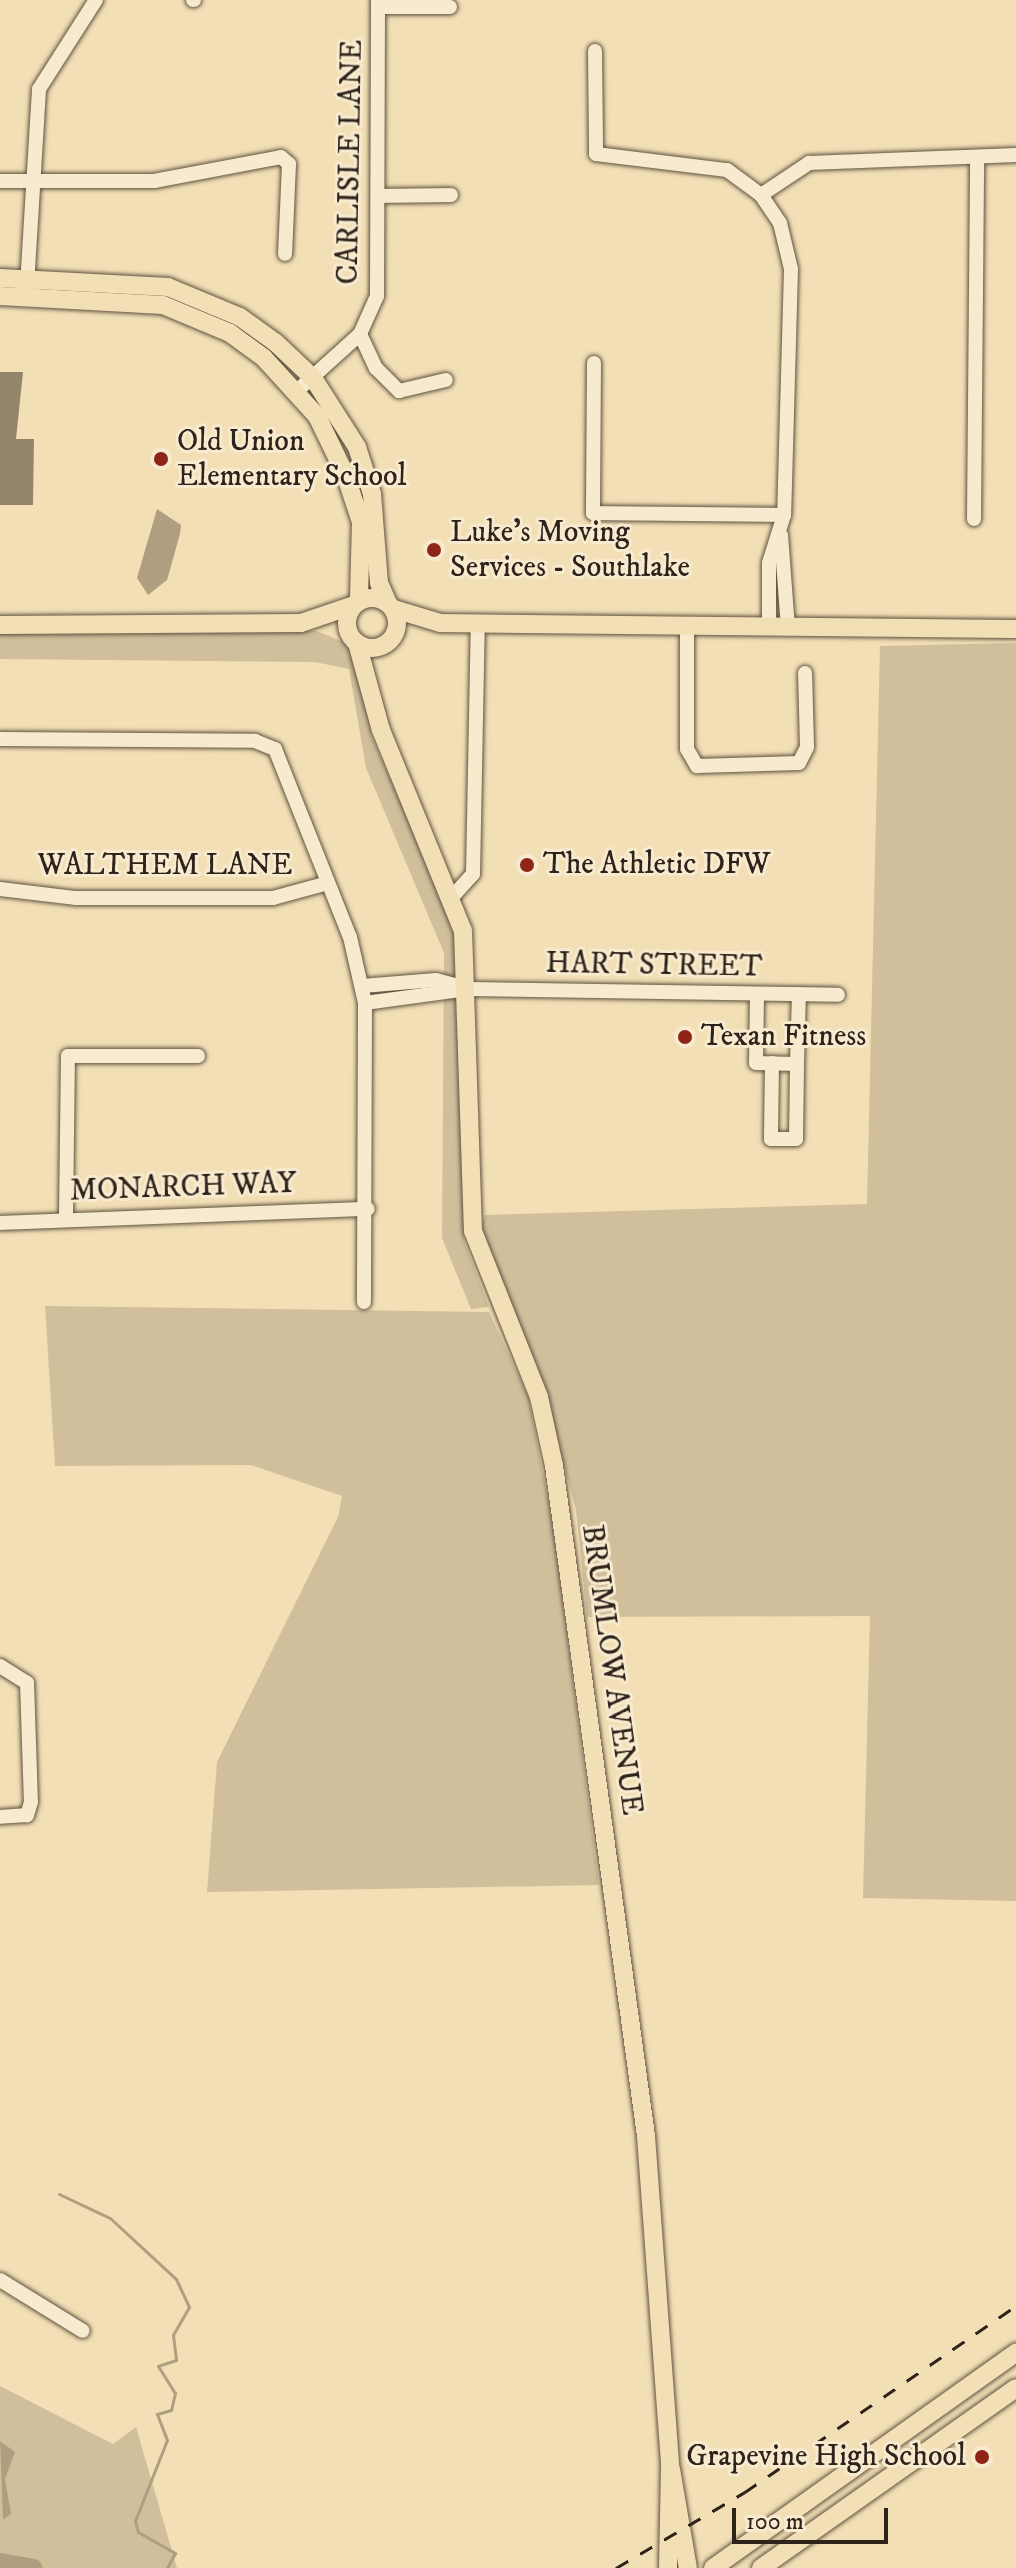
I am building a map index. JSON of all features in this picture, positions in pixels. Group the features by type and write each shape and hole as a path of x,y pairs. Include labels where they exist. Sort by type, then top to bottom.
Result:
{"main road":[{"path":"0,278 27,287 163,305 230,333 298,390 326,433 357,510 356,603 347,622 354,641"},
{"path":"0,296 27,287"},
{"name":"BRUMLOW AVENUE","path":"27,287 168,287 240,317 313,378 366,469 391,606 390,642 374,701"},
{"path":"301,623 356,603 391,606 440,623 1016,629"},
{"path":"0,625 301,623 354,641 390,642 440,623"},
{"name":"BRUMLOW AVENUE","path":"354,641 396,770 453,896 469,989 469,1206 491,1290 539,1397 554,1466 638,2070 670,2466 668,2568"},
{"path":"713,2568 1016,2353"},
{"path":"761,2568 1016,2388"},
{"name":"BRUMLOW AVENUE","path":"670,2466 683,2504 688,2568"}],"street":[{"path":"27,287 31,181 39,89 96,0"},
{"path":"378,3 450,7"},
{"name":"CARLISLE LANE","path":"298,390 360,334 377,296 378,3"},
{"path":"595,51 593,140 603,160 716,166 761,195 780,223 791,269 778,628"},
{"path":"761,195 809,163 977,162 1016,155"},
{"path":"0,181 154,181 281,157 289,164 285,254"},
{"path":"974,519 977,162"},
{"path":"379,196 451,195"},
{"path":"360,334 381,375 399,391 446,380"},
{"path":"594,363 593,513 784,515"},
{"path":"453,896 473,874 478,624"},
{"path":"687,627 687,749 697,766 799,763 807,747 805,673"},
{"path":"0,739 270,744 328,883 365,1003 368,1209 364,1302"},
{"name":"WALTHEM LANE","path":"0,889 76,898 273,898 328,883"},
{"path":"362,986 446,981 469,989"},
{"path":"365,1003 469,989"},
{"name":"HART STREET","path":"469,989 838,995"},
{"path":"757,994 756,1063 797,1064"},
{"path":"772,1063 771,1139 796,1139 799,994"},
{"path":"66,1216 68,1056 198,1056"},
{"name":"MONARCH WAY","path":"0,1223 66,1216 274,1217 368,1209"},
{"path":"0,1666 27,1683 31,1802 27,1815 0,1817"},
{"path":"0,2280 83,2331"}],"shaded area":[{"path":"157,509 181,525 167,580 148,595 137,578"},
{"path":"0,629 317,631 353,646 372,738 454,920 463,958 464,1241 489,1307 471,1309 442,1238 444,953 366,768 349,669 315,662 0,659"},
{"path":"1016,643 1016,1901 863,1898 870,1616 587,1617 576,1510 538,1371 480,1231 485,1215 867,1204 880,646"},
{"path":"45,1306 489,1312 528,1396 552,1520 599,1885 207,1892 217,1762 338,1517 342,1496 251,1465 55,1466"},
{"path":"0,2386 113,2444 136,2427 177,2568 0,2568"},
{"path":"0,2441 15,2452 5,2479 11,2514 3,2520"}],"building":[{"path":"0,372 23,372 16,439 34,439 33,505 0,505"}],"waterway":[{"path":"59,2194 110,2218 176,2279 189,2307 173,2335 176,2360 158,2366 175,2393 171,2410 157,2414 167,2440 135,2521 138,2532 175,2553 167,2568"},
{"path":"0,2562 33,2568"}],"railway":[{"path":"616,2568 745,2492 1016,2306"}],"place":[{"name":"Old Union Elementary School","path":"161,459"},
{"name":"Luke’s Moving Services - Southlake","path":"434,550"},
{"name":"The Athletic DFW","path":"527,865"},
{"name":"Texan Fitness","path":"685,1037"},
{"name":"Grapevine High School","path":"982,2457"}]}
